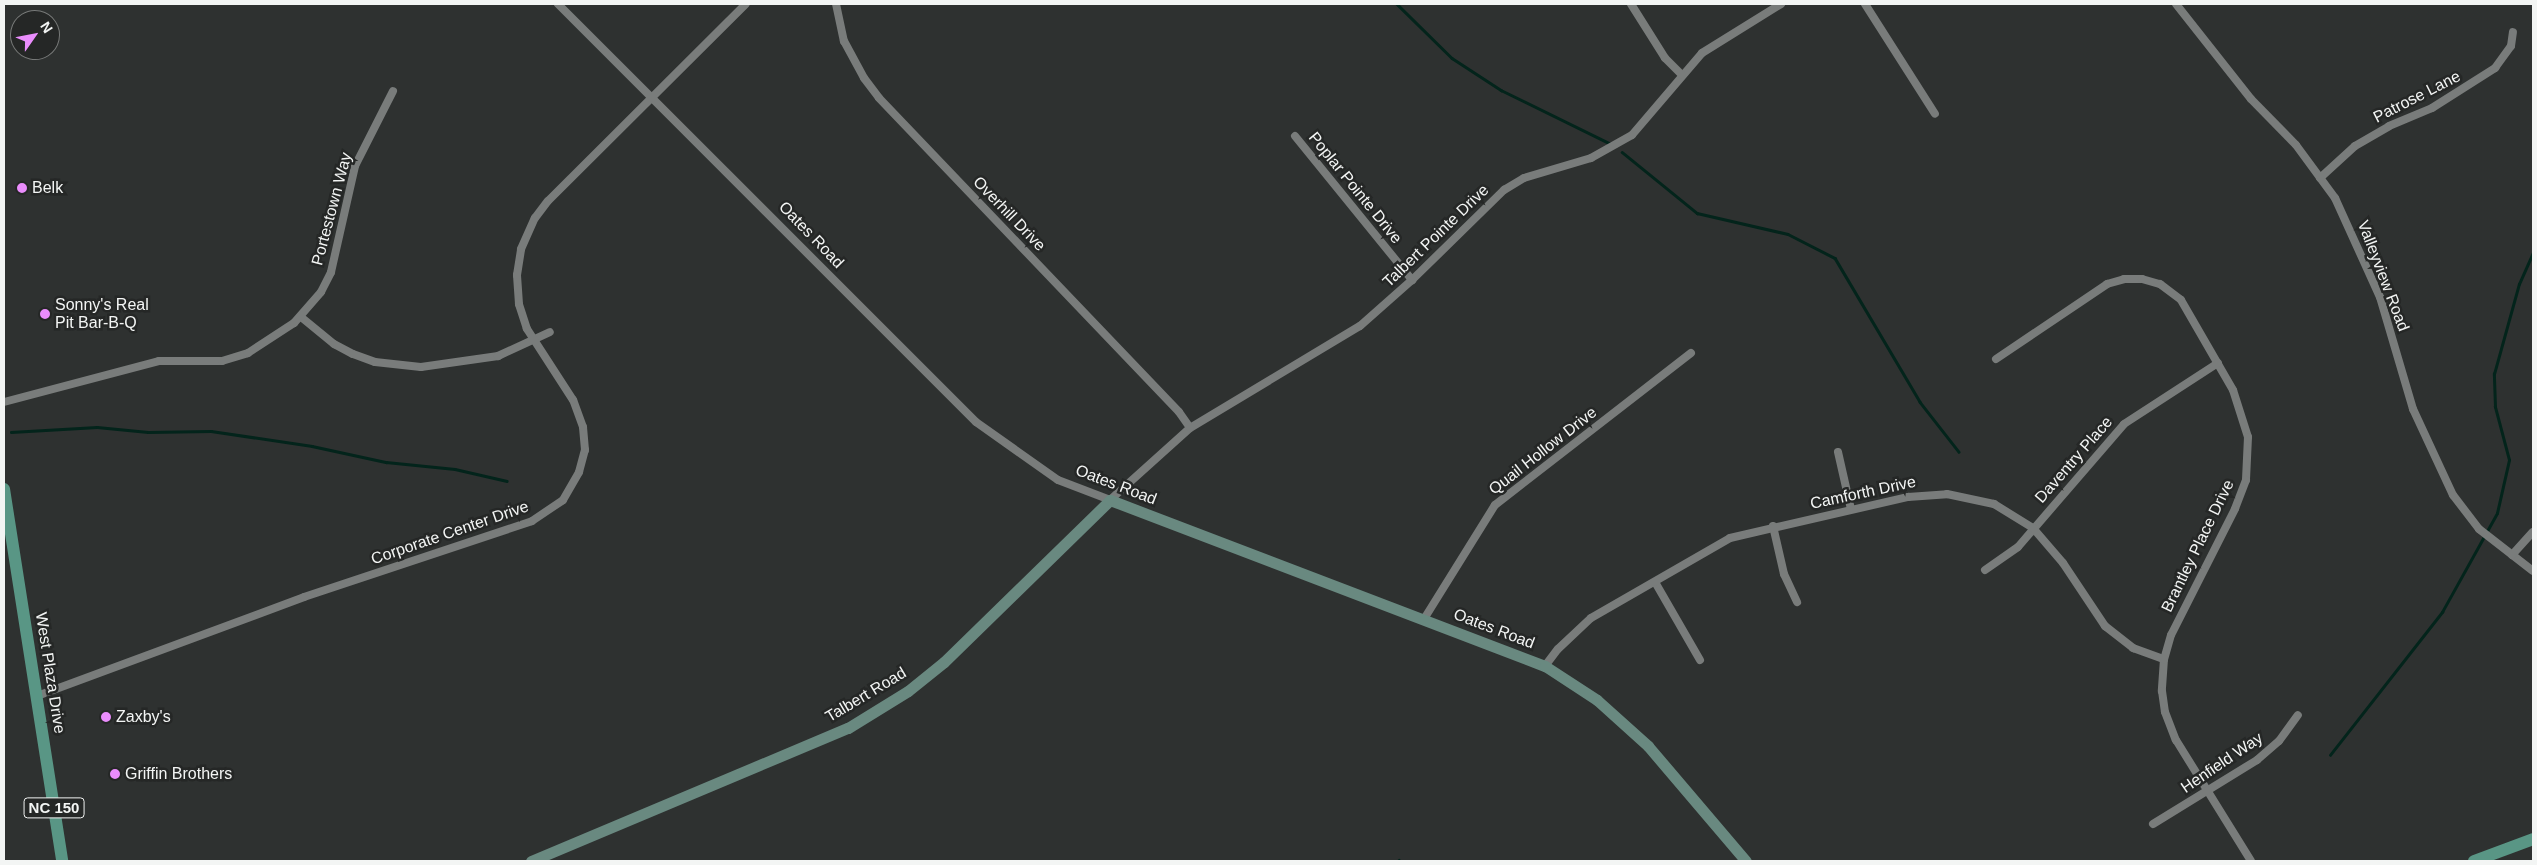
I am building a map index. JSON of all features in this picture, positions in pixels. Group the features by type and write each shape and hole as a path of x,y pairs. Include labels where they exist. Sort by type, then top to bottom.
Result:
{"main road":[{"name":"West Plaza Drive","path":"4,489 62,861"},
{"path":"2474,861 2494,858 2533,839"}],"street":[{"name":"Oates Road","path":"558,4 976,422 1058,480 1546,666 1597,700 1648,746 1746,861"},
{"name":"Corporate Center Drive","path":"37,696 304,597 532,521 563,500 579,472 585,450 583,427 573,400 534,342 519,304 517,275 521,249 535,218 650,97 746,4"},
{"name":"Overhill Drive","path":"836,4 844,42 864,78 880,98 1179,412 1190,428"},
{"path":"1631,4 1666,58 1681,74"},
{"name":"Talbert Pointe Drive","path":"1110,500 1190,428 1360,326 1412,280 1504,190 1524,178 1591,158 1632,135 1681,74 1702,53 1781,4"},
{"path":"1865,4 1935,114"},
{"name":"Valleyview Road","path":"2176,4 2335,198 2364,256 2431,453 2453,495 2474,522 2533,572"},
{"name":"Patrose Lane","path":"2320,178 2354,146 2389,126 2432,108 2495,68 2511,46 2512,32"},
{"name":"Portestown Way","path":"4,402 159,361 222,361 248,352 302,317 321,292 331,272 355,166 393,91"},
{"name":"Poplar Pointe Drive","path":"1295,136 1412,280"},
{"name":"Brantley Place Drive","path":"1996,359 2099,288 2116,281 2133,278 2160,284 2175,294 2185,305 2218,363 2242,412 2248,438 2246,480 2235,509 2171,635 2164,659 2162,691 2165,712 2176,740 2250,861"},
{"path":"302,317 334,344 375,362 421,367 498,356 534,342 550,332"},
{"name":"Quail Hollow Drive","path":"1424,619 1495,505 1690,353"},
{"name":"Daventry Place","path":"1985,570 2018,547 2124,424 2218,363"},
{"path":"1838,452 1851,509"},
{"name":"Camforth Drive","path":"1546,666 1558,649 1592,618 1730,538 1773,526 1927,494 1953,494 1994,504 2033,528 2064,563 2105,626 2133,648 2164,659"},
{"name":"Talbert Road","path":"531,861 848,728 908,691 944,662 1110,500"},
{"path":"1773,526 1784,574 1797,602"},
{"path":"2512,555 2533,532"},
{"path":"1655,582 1700,660"},
{"name":"Henfield Way","path":"2153,824 2270,750 2298,715"}],"waterway":[{"path":"1397,4 1452,58 1501,90 1611,144"},
{"path":"1622,152 1697,213 1788,234 1835,258 1920,402 1959,452"},
{"path":"2330,755 2442,612 2497,513 2509,460 2495,407 2494,374 2519,284 2533,252"},
{"path":"11,432 97,427 148,432 211,431 312,446 386,462 455,469 507,481"}],"place":[{"name":"Belk","path":"22,188"},
{"name":"Sonny's Real Pit Bar-B-Q","path":"45,314"},
{"name":"Zaxby's","path":"106,717"},
{"name":"Griffin Brothers","path":"115,774"}]}
